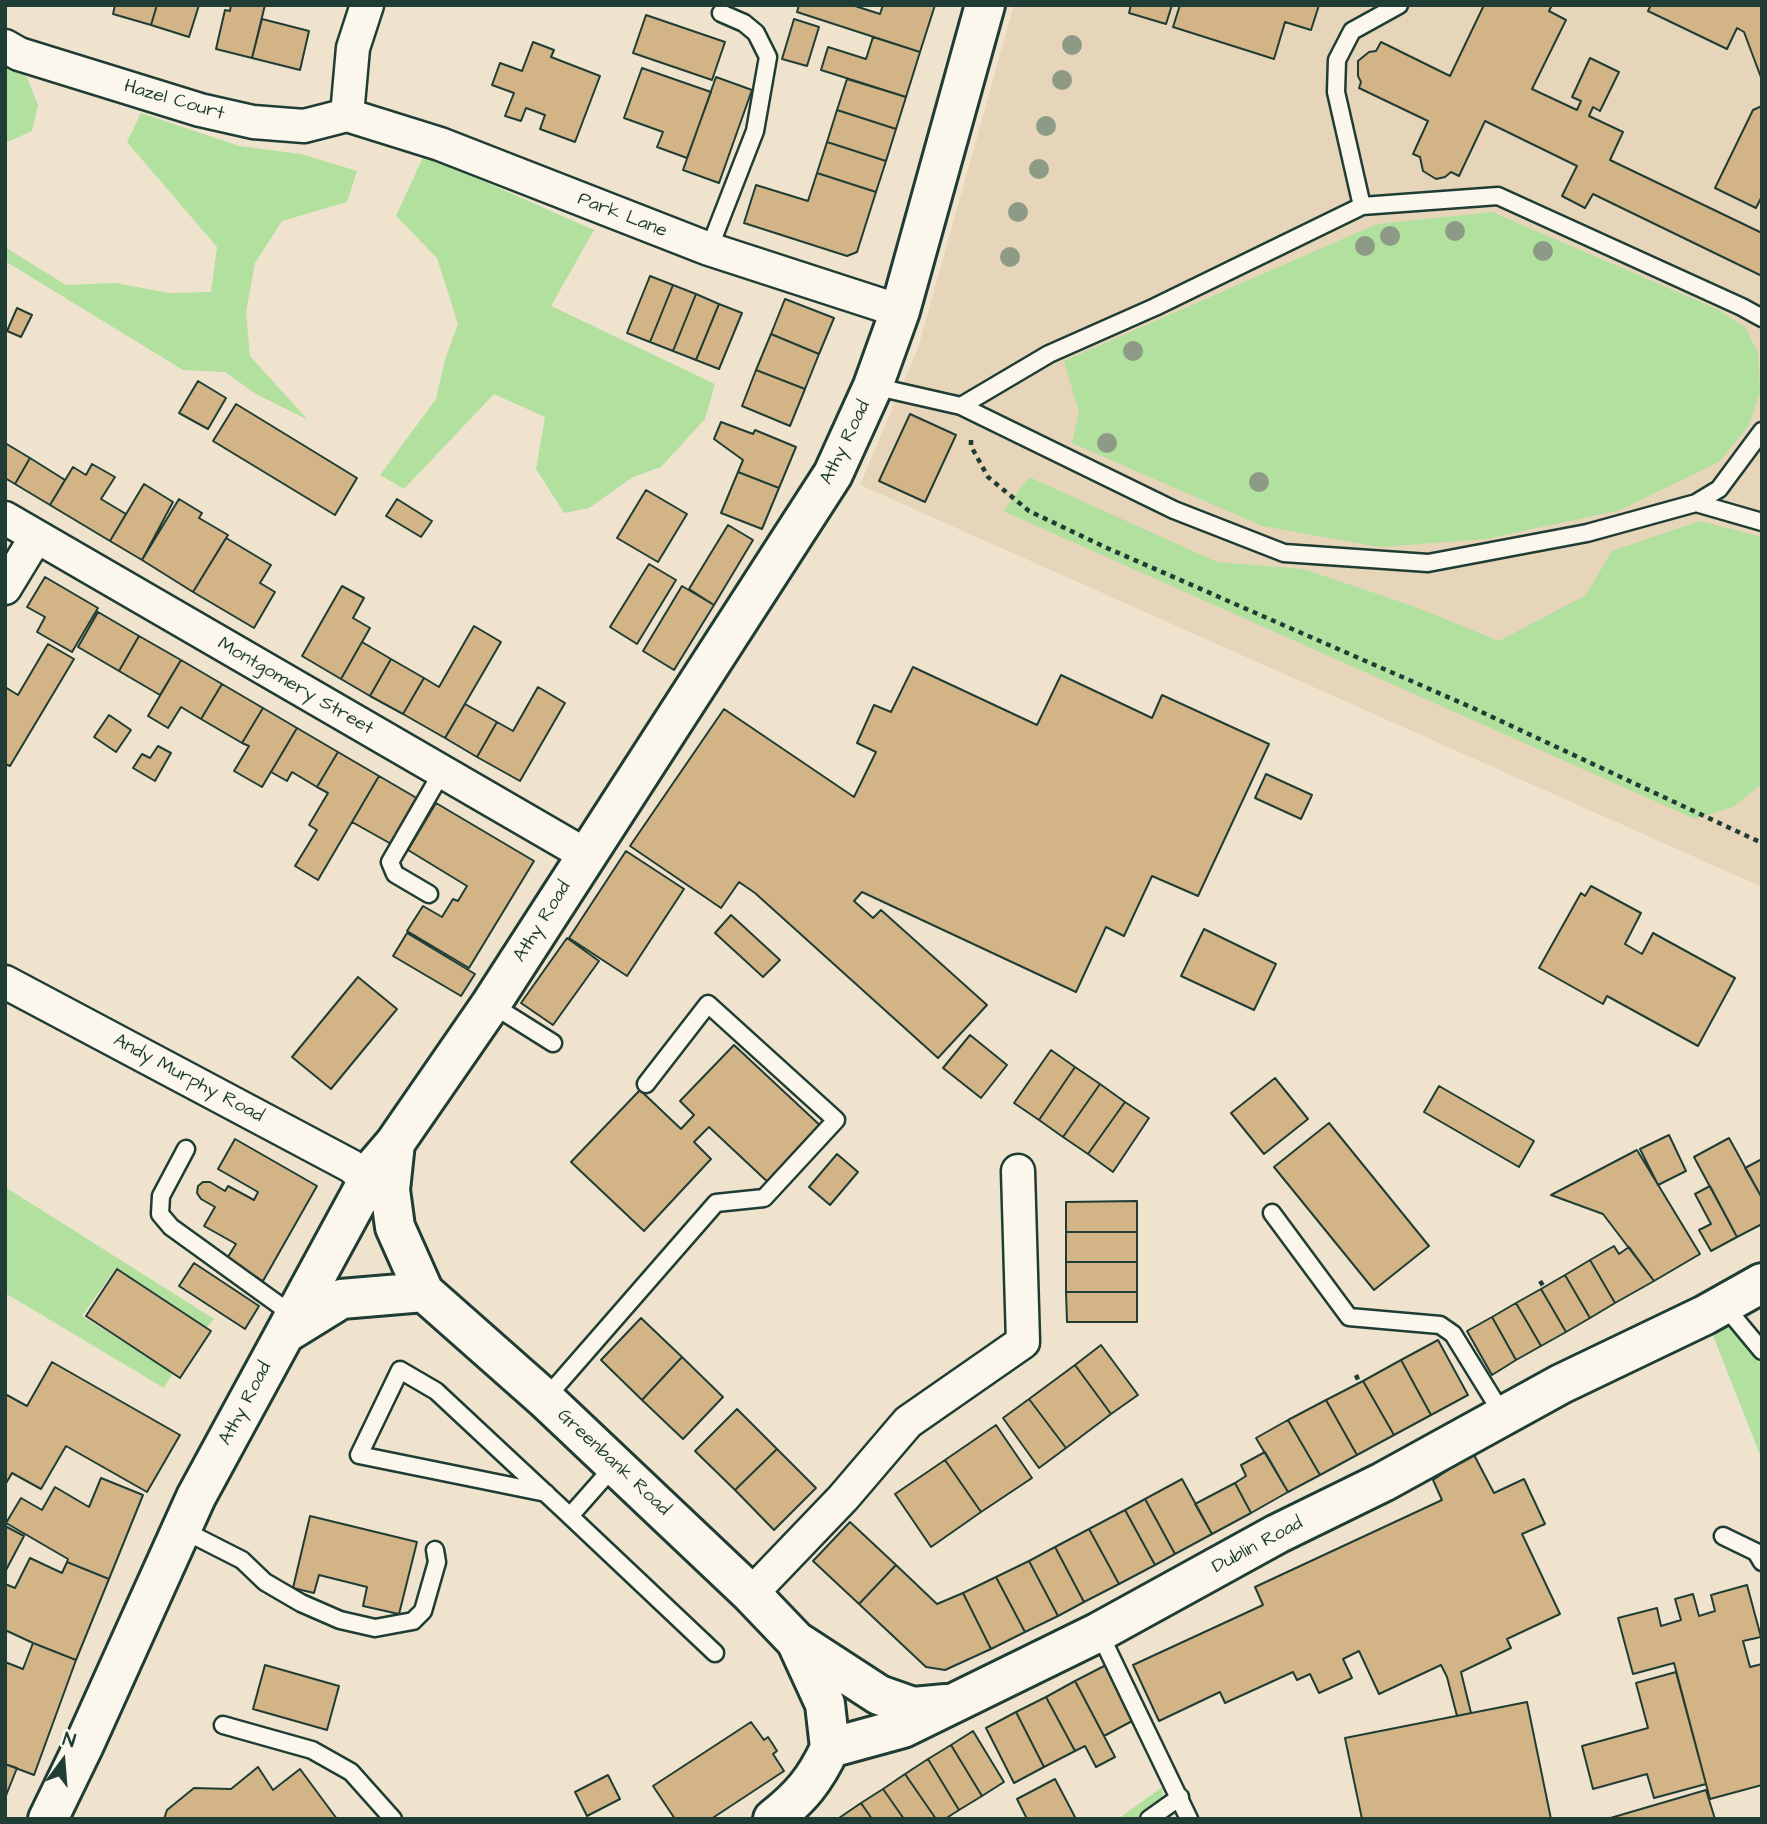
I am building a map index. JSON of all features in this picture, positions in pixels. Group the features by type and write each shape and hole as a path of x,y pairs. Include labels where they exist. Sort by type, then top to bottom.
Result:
{"main road":[{"name":"Athy Road","path":"48,1819 196,1497 377,1164 491,1004 833,474 873,386 900,311 985,5"},
{"name":"Greenbank Road","path":"394,1143 390,1190 395,1227 424,1292 545,1399 751,1594 796,1641 879,1695 913,1707 952,1704"},
{"name":"Dublin Road","path":"830,1748 903,1728 1099,1632 1277,1534 1391,1478 1503,1415 1762,1283"},
{"path":"288,1325 341,1298 424,1292"},
{"name":"Greenbank Road","path":"796,1641 825,1704 830,1748"},
{"path":"787,1814 816,1777 830,1748"}],"street":[{"path":"347,115 353,48 367,5"},
{"name":"Hazel Court","path":"5,46 19,54 201,110 253,122 304,126 347,115"},
{"name":"Park Lane","path":"347,115 440,144 709,249 900,311"},
{"name":"Montgomery Street","path":"5,518 586,855"},
{"path":"5,588 36,537"},
{"name":"Andy Murphy Road","path":"5,982 351,1166 368,1181"},
{"path":"751,1594 843,1498 908,1422 1023,1342 1018,1171"}],"lane":[{"path":"1362,206 1336,92 1337,60 1352,31 1399,5"},
{"path":"709,249 755,131 768,57 757,33 744,23 721,13"},
{"path":"966,409 1049,354 1167,301 1362,206 1498,196 1762,318"},
{"path":"873,386 966,409 1174,510 1284,553 1428,564 1587,533 1696,503 1719,488 1762,431"},
{"path":"1696,503 1762,522"},
{"path":"429,894 395,874 390,862 442,772"},
{"path":"491,1004 553,1043"},
{"path":"545,1399 716,1203 764,1198 836,1120 708,1004 646,1084"},
{"path":"186,1149 161,1196 160,1214 171,1227 288,1325"},
{"path":"1272,1213 1349,1317 1440,1325 1453,1334 1503,1415"},
{"path":"1723,1304 1762,1351"},
{"path":"546,1493 359,1455 400,1370 436,1391 546,1493 715,1653"},
{"path":"570,1516 615,1465"},
{"path":"181,1529 242,1560 265,1582 301,1604 340,1620 375,1628 413,1621 423,1611 437,1562 435,1549"},
{"path":"1723,1536 1756,1552 1762,1562"},
{"path":"1099,1632 1189,1819"},
{"path":"223,1725 312,1750 351,1772 393,1819"},
{"path":"1149,1819 1180,1797"}],"path":[{"path":"966,409 971,446 989,477 1029,512 1473,708 1762,844"},
{"path":"1540,1281 1544,1287"},
{"path":"1356,1375 1359,1382"}],"shaded area":[{"path":"1014,5 1762,5 1762,887 860,485 918,348"}],"green space":[{"path":"5,67 27,77 38,105 32,131 5,143"},
{"path":"141,113 239,146 301,154 357,171 347,202 282,221 255,263 246,312 250,356 308,420 256,394 225,372 183,370 5,261 5,247 66,285 116,283 169,293 211,292 217,247 127,142"},
{"path":"424,155 594,230 551,306 715,384 705,419 661,467 633,477 589,508 564,513 536,469 545,417 494,394 404,489 380,475 436,399 445,360 458,324 437,258 396,216"},
{"path":"1492,212 1717,309 1745,327 1758,353 1760,392 1749,425 1719,462 1620,510 1486,539 1380,547 1262,526 1072,443 1079,412 1064,361 1377,224"},
{"path":"1029,477 1217,562 1303,569 1410,605 1499,641 1586,595 1612,551 1700,521 1762,537 1762,784 1733,807 1695,819 1003,511"},
{"path":"5,1187 214,1319 206,1328 115,1269 82,1316 173,1373 164,1388 5,1293"},
{"path":"1723,1304 1762,1344 1762,1460 1705,1315"},
{"path":"1162,1787 1167,1819 1118,1819"}],"building":[{"path":"115,5 157,5 151,25 113,14"},
{"path":"157,5 199,5 189,37 151,25"},
{"path":"231,5 265,5 252,58 216,49 225,10 230,11"},
{"path":"799,5 852,5 880,14 883,5 935,5 920,52 797,12"},
{"path":"1131,5 1172,5 1166,24 1129,13"},
{"path":"1180,5 1319,5 1311,30 1285,22 1274,59 1173,27"},
{"path":"1484,5 1552,5 1549,11 1566,20 1532,89 1577,110 1581,101 1572,97 1590,58 1619,72 1600,111 1593,107 1589,116 1623,132 1610,160 1762,233 1762,276 1593,194 1585,208 1562,196 1577,166 1485,121 1459,176 1451,172 1436,179 1423,171 1420,157 1413,154 1428,121 1359,88 1361,82 1358,76 1358,61 1369,52 1376,51 1381,42 1450,76"},
{"path":"1651,5 1762,5 1762,80 1744,32 1737,28 1727,49 1648,11"},
{"path":"646,15 725,42 712,80 633,53"},
{"path":"262,19 309,31 300,70 252,58"},
{"path":"794,19 819,27 807,66 782,59"},
{"path":"873,37 920,52 906,97 821,70 828,47 866,59"},
{"path":"533,42 554,50 551,57 600,76 575,142 540,129 545,115 526,108 521,121 505,116 514,93 492,85 500,63 522,71"},
{"path":"642,68 711,92 687,158 657,147 663,132 624,118"},
{"path":"716,77 752,90 719,183 683,170"},
{"path":"847,79 906,97 896,129 837,110"},
{"path":"1762,106 1762,196 1756,208 1715,188 1753,110"},
{"path":"837,110 896,129 886,161 827,142"},
{"path":"827,142 886,161 876,192 817,173"},
{"path":"817,173 876,192 857,252 847,256 744,223 756,185 808,201"},
{"path":"650,276 673,285 650,342 627,333"},
{"path":"673,285 696,294 673,351 650,342"},
{"path":"696,294 719,304 696,360 673,351"},
{"path":"785,299 834,318 819,354 771,334"},
{"path":"719,304 742,313 719,369 696,360"},
{"path":"17,308 32,315 21,337 7,331"},
{"path":"771,334 819,354 805,389 756,370"},
{"path":"756,370 805,389 790,426 742,406"},
{"path":"198,381 226,398 208,429 179,413"},
{"path":"236,404 357,478 335,515 213,441"},
{"path":"910,414 956,435 925,502 879,481"},
{"path":"721,422 753,434 755,430 796,447 779,488 738,472 743,460 714,439"},
{"path":"5,443 30,458 15,484 5,478"},
{"path":"30,458 65,480 50,505 15,484"},
{"path":"92,464 115,477 101,499 126,514 110,541 50,505 73,467 86,475"},
{"path":"738,472 779,488 762,529 721,513"},
{"path":"144,484 173,502 142,560 110,541"},
{"path":"646,490 687,514 658,562 617,538"},
{"path":"179,499 202,513 199,518 228,535 193,592 142,560"},
{"path":"397,499 432,521 421,537 386,516"},
{"path":"728,525 753,540 714,605 689,589"},
{"path":"226,538 271,565 260,583 275,592 254,628 193,592"},
{"path":"649,564 676,580 637,644 610,627"},
{"path":"45,577 98,608 72,652 37,632 45,617 27,607"},
{"path":"342,586 364,598 353,618 370,628 341,679 302,656"},
{"path":"682,586 714,605 674,670 643,651"},
{"path":"98,612 139,636 119,671 78,647"},
{"path":"474,626 501,642 445,738 403,714 424,678 439,687"},
{"path":"139,636 181,660 160,695 119,671"},
{"path":"362,642 391,659 370,696 341,679"},
{"path":"48,644 74,659 10,766 5,764 5,687 18,695"},
{"path":"391,659 424,678 403,714 370,696"},
{"path":"181,660 222,684 201,719 181,707 168,728 148,716"},
{"path":"913,667 1037,725 1061,675 1152,718 1162,695 1269,744 1198,896 1152,876 1124,936 1106,927 1076,992 862,892 854,901 873,918 881,910 987,1005 938,1058 755,893 739,882 721,908 630,846 724,709 854,797 876,752 857,743 874,705 891,712"},
{"path":"222,684 263,708 242,743 201,719"},
{"path":"538,687 565,703 520,781 477,757 497,722 513,731"},
{"path":"465,704 497,722 477,757 445,738"},
{"path":"263,708 297,728 262,787 234,771 249,746 242,743"},
{"path":"109,715 131,730 116,752 94,737"},
{"path":"297,728 338,752 317,787 292,772 287,781 271,772"},
{"path":"158,746 171,753 155,781 133,768 142,754 150,758"},
{"path":"338,752 379,776 318,880 295,866 317,830 309,825 328,793 317,787"},
{"path":"1266,774 1312,795 1301,819 1255,798"},
{"path":"379,776 420,800 393,845 352,822"},
{"path":"436,803 534,861 469,968 407,931 423,906 442,917 453,899 458,901 467,886 408,850"},
{"path":"626,851 684,889 627,976 569,938"},
{"path":"1591,886 1641,913 1625,944 1642,954 1653,933 1735,978 1698,1046 1607,996 1603,1004 1539,968 1581,893 1585,896"},
{"path":"731,915 780,960 763,977 715,933"},
{"path":"1204,929 1276,964 1254,1010 1181,976"},
{"path":"407,933 475,974 461,996 393,956"},
{"path":"567,938 599,961 553,1025 521,1003"},
{"path":"358,977 397,1009 331,1089 292,1057"},
{"path":"970,1035 1007,1065 981,1098 943,1068"},
{"path":"734,1045 825,1130 772,1186 709,1127 694,1142 711,1159 644,1231 571,1162 640,1090 681,1129 694,1115 680,1101"},
{"path":"1051,1050 1075,1067 1039,1120 1014,1103"},
{"path":"1075,1067 1100,1084 1063,1137 1039,1120"},
{"path":"1275,1078 1308,1119 1264,1154 1231,1113"},
{"path":"1100,1084 1125,1102 1088,1154 1063,1137"},
{"path":"1439,1086 1534,1141 1519,1167 1424,1112"},
{"path":"1125,1102 1149,1118 1113,1172 1088,1154"},
{"path":"1329,1123 1429,1246 1374,1290 1274,1167"},
{"path":"1669,1135 1686,1171 1658,1185 1640,1149"},
{"path":"1729,1138 1762,1198 1762,1224 1737,1237 1694,1157"},
{"path":"235,1139 317,1186 263,1281 226,1260 236,1244 204,1226 215,1207 201,1199 197,1193 198,1186 203,1182 210,1182 225,1191 228,1186 254,1200 258,1192 218,1169"},
{"path":"1637,1150 1700,1254 1654,1281 1603,1214 1551,1195"},
{"path":"837,1154 858,1172 830,1205 809,1187"},
{"path":"1762,1159 1762,1198 1745,1168"},
{"path":"1710,1186 1737,1237 1711,1251 1699,1230 1711,1224 1695,1194"},
{"path":"1137,1201 1137,1232 1066,1232 1066,1202"},
{"path":"1066,1232 1137,1232 1137,1262 1066,1262"},
{"path":"1614,1246 1619,1254 1629,1247 1654,1281 1615,1303 1590,1260"},
{"path":"1590,1260 1615,1303 1590,1318 1565,1275"},
{"path":"1066,1262 1137,1262 1137,1292 1066,1292"},
{"path":"194,1263 259,1306 245,1329 179,1286"},
{"path":"117,1269 211,1331 180,1378 86,1316"},
{"path":"1565,1275 1590,1318 1566,1332 1541,1289"},
{"path":"1541,1289 1566,1332 1541,1346 1516,1303"},
{"path":"1066,1292 1137,1292 1137,1322 1067,1322"},
{"path":"1516,1303 1541,1346 1516,1360 1492,1317"},
{"path":"1492,1317 1516,1360 1492,1375 1467,1331"},
{"path":"641,1318 682,1357 642,1400 601,1360"},
{"path":"1438,1340 1468,1395 1431,1415 1401,1360"},
{"path":"1101,1345 1138,1395 1111,1414 1075,1365"},
{"path":"682,1357 723,1397 683,1439 642,1400"},
{"path":"1401,1360 1431,1415 1394,1435 1363,1381"},
{"path":"52,1362 180,1435 147,1492 66,1446 41,1489 12,1473 5,1485 5,1394 27,1406"},
{"path":"1075,1365 1111,1414 1066,1448 1029,1399"},
{"path":"1363,1381 1394,1435 1357,1455 1326,1400"},
{"path":"1029,1399 1066,1448 1039,1468 1003,1418"},
{"path":"1326,1400 1357,1455 1320,1475 1288,1420"},
{"path":"737,1409 777,1449 735,1490 695,1451"},
{"path":"1288,1420 1320,1475 1288,1492 1256,1438"},
{"path":"996,1425 1032,1478 981,1512 945,1460"},
{"path":"777,1449 816,1488 774,1530 735,1490"},
{"path":"1265,1452 1288,1492 1251,1513 1235,1483 1246,1476 1241,1465"},
{"path":"1473,1453 1494,1493 1524,1479 1545,1524 1522,1534 1560,1614 1507,1639 1511,1648 1461,1672 1471,1713 1457,1716 1447,1677 1441,1665 1379,1694 1359,1651 1343,1659 1352,1678 1319,1693 1310,1674 1297,1680 1293,1672 1225,1703 1220,1692 1159,1721 1133,1665 1263,1605 1255,1587 1442,1500 1433,1480"},
{"path":"945,1460 981,1512 931,1547 895,1494"},
{"path":"101,1478 143,1495 109,1579 67,1562 68,1559 6,1523 21,1498 42,1510 55,1487 89,1507"},
{"path":"1182,1479 1212,1534 1175,1554 1145,1499"},
{"path":"1235,1483 1251,1513 1212,1534 1195,1504"},
{"path":"1145,1499 1175,1554 1155,1565 1125,1510"},
{"path":"1125,1510 1155,1565 1119,1584 1089,1529"},
{"path":"310,1516 417,1542 399,1614 363,1606 367,1587 319,1575 314,1593 293,1588"},
{"path":"850,1522 896,1565 859,1604 813,1561"},
{"path":"5,1526 24,1536 5,1572"},
{"path":"1089,1529 1119,1584 1084,1602 1055,1547"},
{"path":"1055,1547 1084,1602 1058,1616 1029,1561"},
{"path":"30,1558 62,1573 67,1562 109,1579 76,1660 5,1630 5,1584 15,1588"},
{"path":"1029,1561 1058,1616 1025,1632 996,1577"},
{"path":"896,1565 937,1604 963,1593 991,1649 945,1670 926,1667 859,1604"},
{"path":"996,1577 1025,1632 991,1649 963,1593"},
{"path":"1747,1585 1761,1637 1743,1641 1750,1667 1762,1664 1762,1785 1710,1799 1674,1663 1633,1674 1618,1618 1657,1608 1661,1626 1681,1620 1675,1599 1693,1594 1699,1616 1715,1611 1711,1595"},
{"path":"33,1643 76,1660 34,1775 5,1764 5,1662 23,1669"},
{"path":"265,1665 339,1686 327,1730 253,1709"},
{"path":"1106,1665 1134,1720 1104,1736 1075,1681"},
{"path":"1676,1672 1706,1784 1654,1798 1647,1774 1593,1789 1582,1746 1648,1728 1636,1683"},
{"path":"1075,1681 1115,1757 1096,1767 1085,1746 1075,1751 1046,1697"},
{"path":"1046,1697 1075,1751 1044,1767 1016,1712"},
{"path":"1527,1702 1551,1819 1362,1819 1345,1738"},
{"path":"1016,1712 1044,1767 1014,1783 986,1728"},
{"path":"751,1722 764,1740 768,1737 777,1751 773,1754 784,1771 711,1819 675,1819 653,1786"},
{"path":"973,1731 1004,1782 982,1796 951,1745"},
{"path":"951,1745 982,1796 959,1810 928,1759"},
{"path":"928,1759 959,1810 945,1819 936,1819 905,1774"},
{"path":"5,1764 17,1768 5,1798"},
{"path":"258,1767 273,1790 300,1769 337,1819 164,1819 167,1810 194,1788 231,1789"},
{"path":"905,1774 936,1819 904,1819 883,1789"},
{"path":"608,1775 620,1799 587,1816 575,1792"},
{"path":"1055,1779 1076,1819 1027,1819 1017,1799"},
{"path":"883,1789 904,1819 872,1819 861,1803"},
{"path":"1706,1790 1715,1819 1607,1819"},
{"path":"861,1803 872,1819 839,1819 839,1818"}]}
